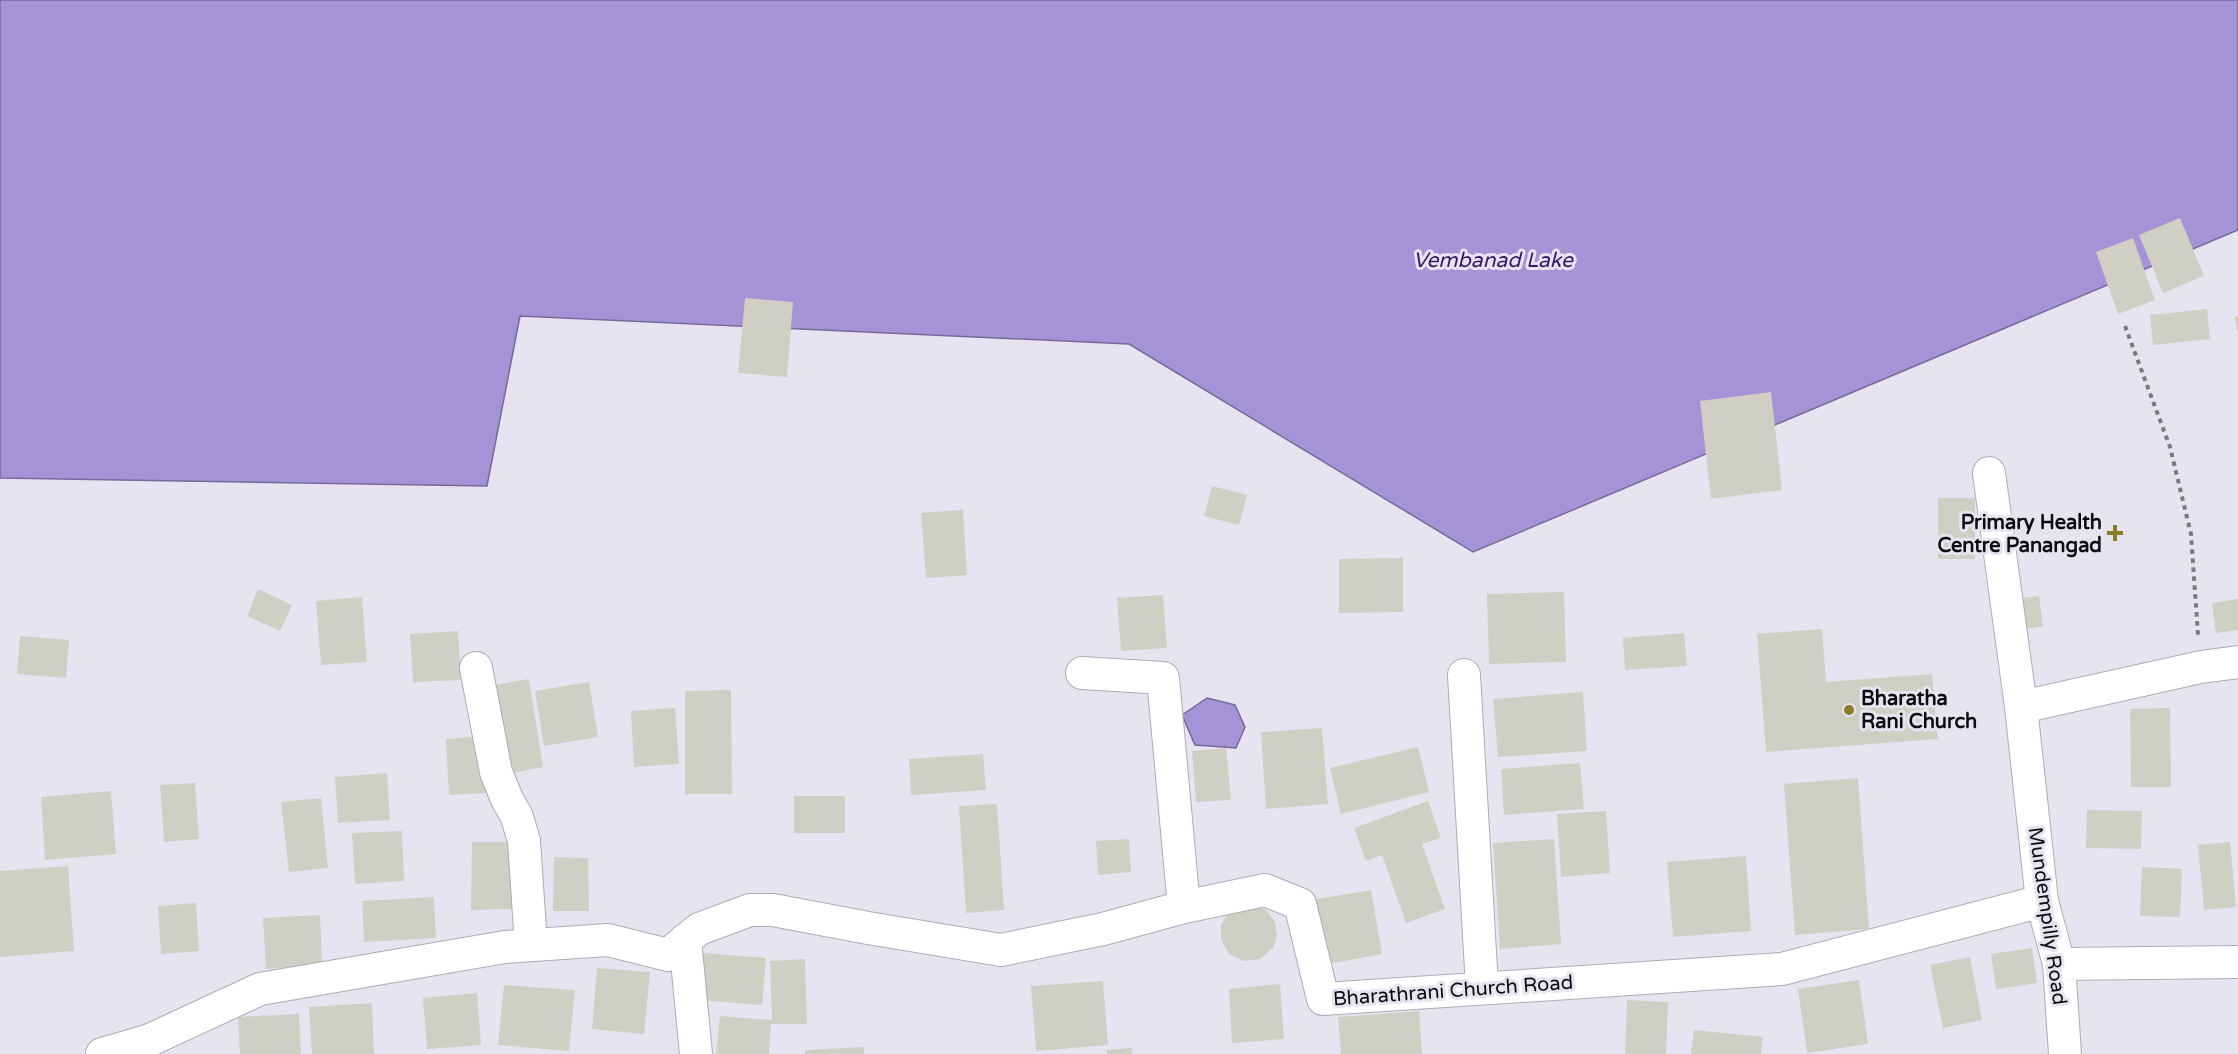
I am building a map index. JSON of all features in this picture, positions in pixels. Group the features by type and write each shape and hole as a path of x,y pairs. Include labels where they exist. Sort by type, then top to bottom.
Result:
{"street":[{"name":"Mundempilly Road","path":"1989,473 2021,707 2042,901 2059,964 2065,1054"},
{"path":"2021,707 2201,667 2238,662"},
{"path":"476,668 496,772 517,817 524,841 531,945"},
{"path":"1082,673 1163,678 1184,907"},
{"path":"1464,675 1482,987"},
{"name":"Bharathrani Church Road","path":"676,948 699,929 750,910 773,910 1001,950 1103,929 1184,907 1265,890 1300,904 1323,999 1782,969 2042,901"},
{"path":"102,1054 150,1040 260,989 505,947 608,940 676,948 696,1054"},
{"path":"2059,964 2238,962"}],"path":[{"path":"2125,326 2170,447 2191,534 2201,667"}],"water":[{"name":"Vembanad Lake","path":"0,0 2238,0 2238,230 1473,552 1129,344 520,316 487,486 0,478"},
{"path":"1207,698 1235,705 1245,727 1236,748 1195,745 1182,715"}],"building":[{"path":"2180,218 2204,276 2163,293 2139,235"},
{"path":"2133,238 2155,300 2118,314 2096,252"},
{"path":"745,298 793,302 787,377 738,373"},
{"path":"2207,309 2210,339 2153,345 2150,315"},
{"path":"2238,316 2238,331 2237,331 2235,317"},
{"path":"1771,392 1782,490 1711,499 1700,401"},
{"path":"1212,486 1247,495 1239,525 1204,516"},
{"path":"1938,498 1975,498 1975,559 1938,559"},
{"path":"963,510 967,575 926,578 921,513"},
{"path":"1403,558 1403,612 1339,613 1339,559"},
{"path":"258,589 292,605 280,631 247,616"},
{"path":"1564,592 1566,662 1489,664 1487,594"},
{"path":"1163,595 1167,648 1121,651 1117,598"},
{"path":"2039,596 2043,626 2018,630 2014,599"},
{"path":"362,597 367,662 321,665 316,601"},
{"path":"2238,599 2238,630 2216,633 2212,603"},
{"name":"Bharatha Rani Church","path":"1822,629 1826,682 1932,674 1938,739 1766,752 1757,634"},
{"path":"458,631 461,680 413,682 410,634"},
{"path":"1684,633 1687,666 1625,670 1623,638"},
{"path":"20,636 69,640 66,678 17,674"},
{"path":"529,679 543,767 502,775 487,686"},
{"path":"589,682 598,737 544,746 535,691"},
{"path":"731,690 732,794 685,794 685,691"},
{"path":"1583,692 1587,751 1498,757 1493,699"},
{"path":"675,708 679,764 634,767 631,711"},
{"path":"2170,708 2171,787 2131,787 2130,709"},
{"path":"1322,728 1328,804 1266,809 1261,732"},
{"path":"483,736 486,793 449,795 446,739"},
{"path":"1418,747 1429,792 1341,814 1330,768"},
{"path":"1226,748 1231,800 1196,802 1192,751"},
{"path":"983,754 986,790 911,795 909,759"},
{"path":"1580,763 1584,809 1504,815 1501,769"},
{"path":"387,773 390,820 338,823 335,777"},
{"path":"1858,778 1869,929 1795,935 1784,784"},
{"path":"195,783 199,839 164,842 160,785"},
{"path":"111,791 116,854 45,860 41,797"},
{"path":"794,796 845,796 845,833 794,833"},
{"path":"321,798 328,868 289,872 281,802"},
{"path":"1428,801 1441,838 1422,844 1445,909 1406,923 1382,855 1366,861 1354,828"},
{"path":"997,804 1004,910 966,913 959,806"},
{"path":"2087,810 2142,811 2141,849 2086,848"},
{"path":"1606,811 1610,873 1561,877 1557,814"},
{"path":"402,831 404,881 355,884 352,833"},
{"path":"1129,839 1131,872 1098,875 1096,841"},
{"path":"1554,839 1561,944 1500,949 1493,843"},
{"path":"472,842 515,842 515,909 471,910"},
{"path":"2230,842 2236,907 2204,910 2198,845"},
{"path":"1746,856 1751,931 1673,937 1667,862"},
{"path":"554,857 588,858 589,911 553,911"},
{"path":"68,866 74,951 0,957 0,871"},
{"path":"2142,867 2182,869 2180,917 2140,916"},
{"path":"1371,890 1382,954 1323,965 1312,900"},
{"path":"434,897 436,938 364,942 362,901"},
{"path":"196,903 199,951 161,954 158,906"},
{"path":"1255,905 1267,911 1275,922 1277,935 1273,948 1260,959 1244,961 1229,954 1221,939 1221,925 1229,912"},
{"path":"320,915 322,965 266,969 263,918"},
{"path":"2032,948 2037,983 1996,989 1991,954"},
{"path":"703,953 766,958 762,1005 699,1000"},
{"path":"1970,957 1982,1020 1943,1028 1930,965"},
{"path":"805,959 807,1024 771,1024 769,1054 716,1054 720,1016 772,1020 770,961"},
{"path":"597,968 650,972 644,1034 592,1029"},
{"path":"1859,980 1868,1044 1807,1053 1798,989"},
{"path":"1103,981 1108,1045 1036,1051 1031,986"},
{"path":"1280,984 1284,1039 1232,1043 1229,989"},
{"path":"504,985 575,990 569,1051 498,1045"},
{"path":"477,993 481,1045 427,1049 423,998"},
{"path":"1627,1000 1668,1002 1666,1054 1625,1054"},
{"path":"372,1003 374,1054 312,1054 309,1007"},
{"path":"1419,1011 1422,1054 1341,1054 1338,1017"},
{"path":"299,1014 301,1054 240,1054 238,1017"},
{"path":"1694,1030 1763,1037 1761,1054 1691,1054"},
{"path":"864,1047 864,1054 805,1054 805,1050"},
{"path":"1132,1048 1132,1054 1107,1054 1107,1050"}],"place":[{"name":"Primary Health Centre Panangad","path":"2115,533"},
{"name":"Bharatha Rani Church","path":"1849,710"}]}
